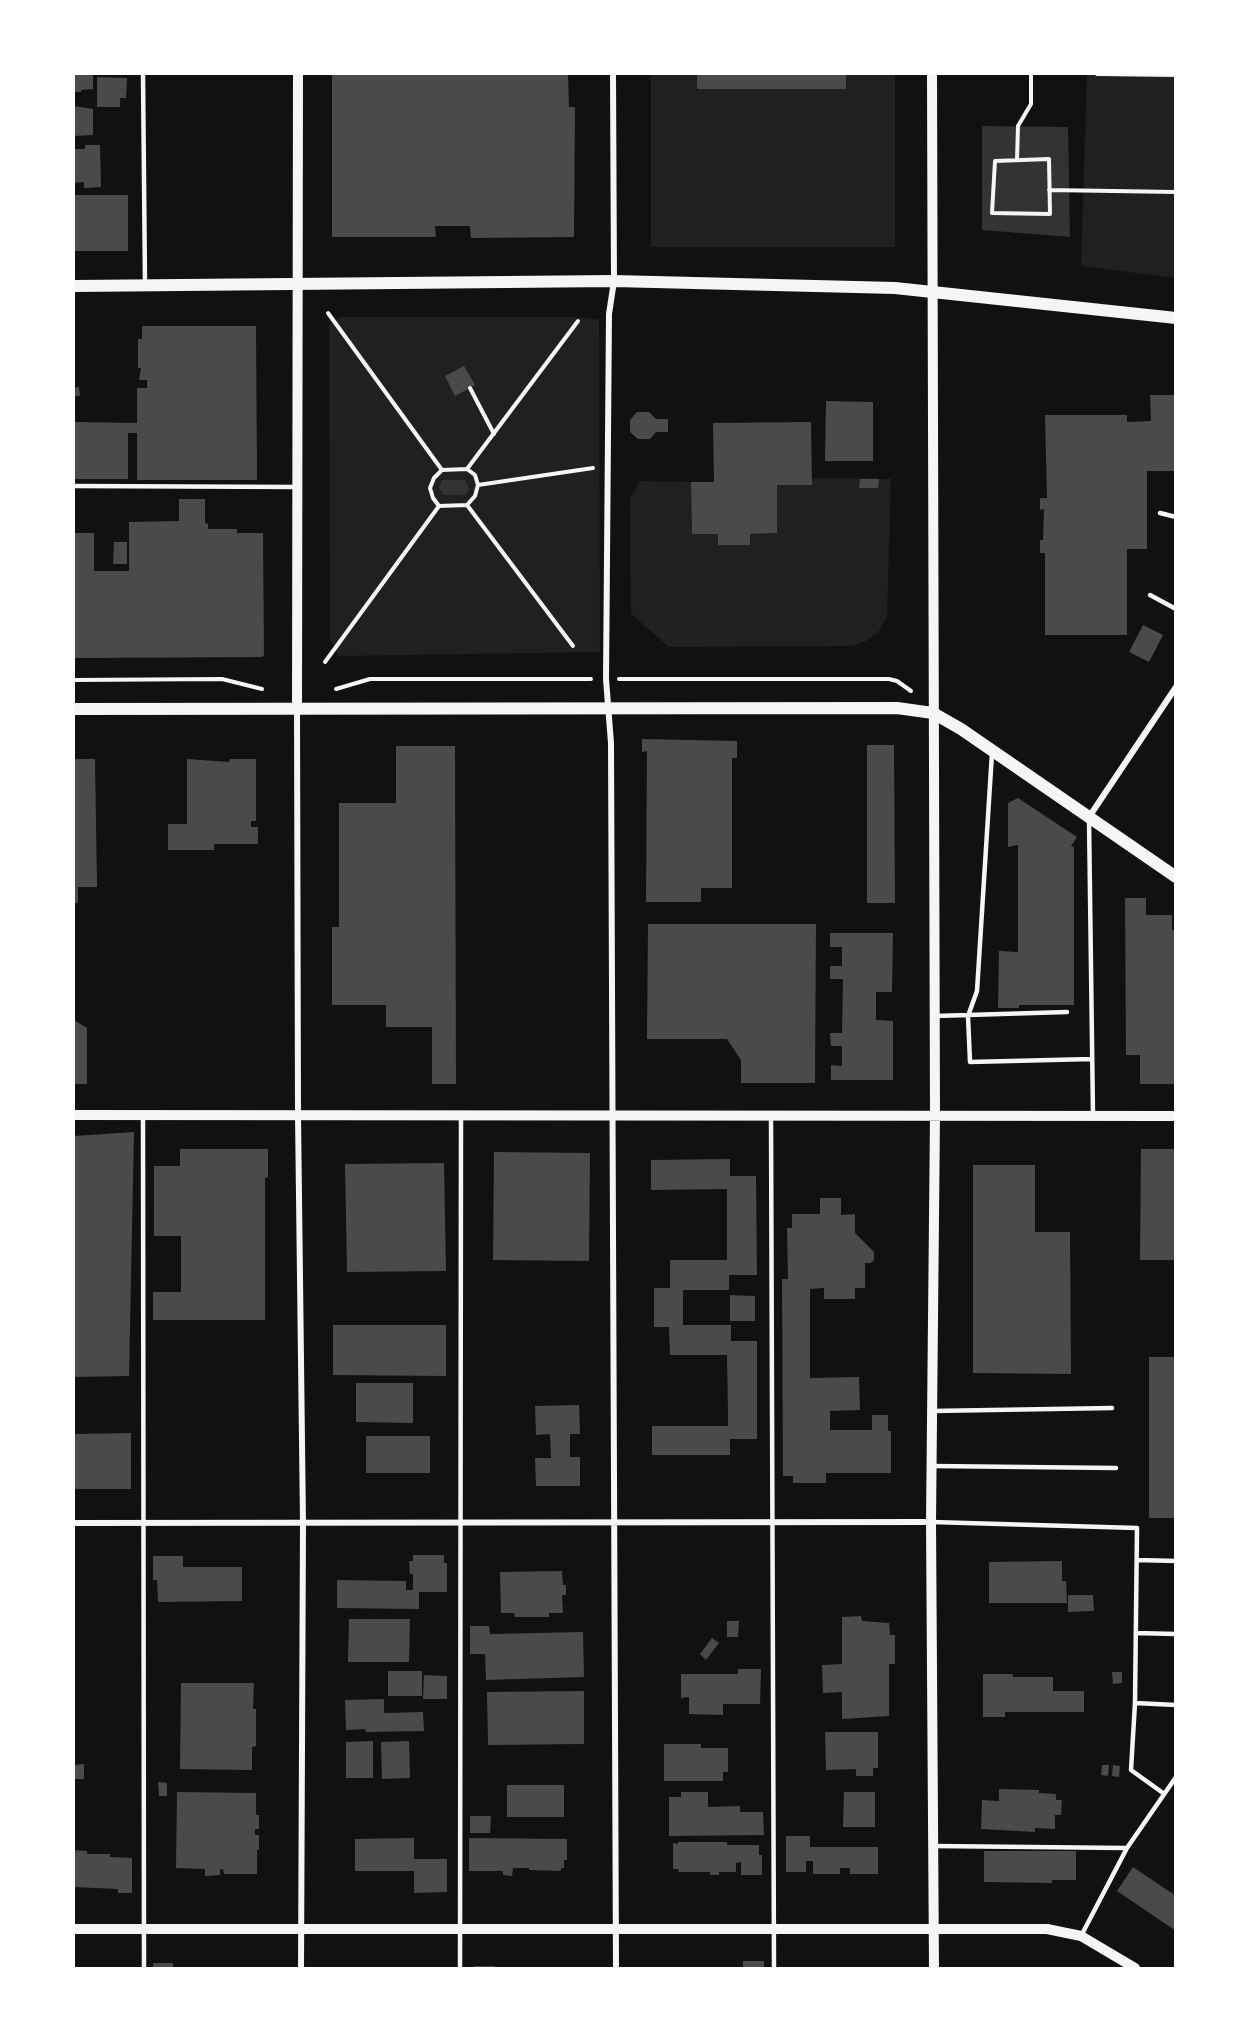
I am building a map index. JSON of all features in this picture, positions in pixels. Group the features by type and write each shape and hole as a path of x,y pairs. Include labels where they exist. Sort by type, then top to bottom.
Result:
{"main road":[{"path":"74,286 614,281 895,288 1176,318"},
{"path":"74,709 897,708 933,713 961,729 1176,877"}],"street":[{"path":"298,74 298,1115 303,1523 301,1968"},
{"path":"613,74 614,281 608,325 606,679 611,755 614,1116 616,1968"},
{"path":"932,74 935,1116 931,1522 934,1968"},
{"path":"1089,817 1176,687"},
{"path":"74,1115 1176,1116"},
{"path":"74,1523 931,1522"},
{"path":"74,1929 1047,1929 1081,1936 1135,1968"}],"lane":[{"path":"143,74 145,286"},
{"path":"74,486 298,487"},
{"path":"1160,513 1176,517"},
{"path":"1150,595 1176,609"},
{"path":"992,750 977,991 968,1016 970,1062 1092,1059"},
{"path":"1089,817 1092,1116"},
{"path":"934,1016 1067,1012"},
{"path":"143,1115 144,1968"},
{"path":"460,1968 462,1116"},
{"path":"771,1116 774,1968"},
{"path":"933,1411 1112,1408"},
{"path":"932,1466 1116,1468"},
{"path":"931,1522 1137,1528 1135,1703 1131,1770 1163,1793"},
{"path":"1137,1560 1176,1561"},
{"path":"1136,1633 1176,1634"},
{"path":"1135,1703 1176,1705"},
{"path":"1081,1936 1127,1848 1176,1777"},
{"path":"933,1846 1127,1848"}],"path":[{"path":"1017,160 1018,126 1031,104 1031,74"},
{"path":"1097,74 1176,75"},
{"path":"1049,159 1049,190 1050,214 992,213 995,161 1049,159"},
{"path":"1049,190 1176,192"},
{"path":"328,313 442,470"},
{"path":"467,469 578,321"},
{"path":"470,388 494,434"},
{"path":"478,485 595,468"},
{"path":"467,469 475,476 478,485 475,496 467,505 439,506 430,488 434,478 442,470 467,469"},
{"path":"467,505 573,646"},
{"path":"325,662 439,506"},
{"path":"74,680 222,679 269,689"},
{"path":"326,690 370,679 591,679"},
{"path":"633,679 889,679 897,681 915,694 933,713"}],"shaded area":[{"path":"651,74 895,74 895,247 651,247"},
{"path":"1087,74 1175,74 1175,278 1081,266"},
{"path":"982,126 1068,127 1070,237 982,230"},
{"path":"340,317 599,319 600,652 338,656 330,638 329,324"},
{"path":"811,478 891,479 887,616 879,631 866,641 852,646 669,647 631,614 630,499 640,481 691,482 692,534 718,534 718,545 750,545 750,534 777,533 777,485"},
{"path":"442,480 465,480 469,488 466,495 443,495 439,488"}],"building":[{"path":"74,74 93,74 93,89 74,92"},
{"path":"332,74 568,74 569,107 575,107 574,237 471,238 470,226 435,226 436,237 332,237"},
{"path":"697,74 846,74 846,89 697,89"},
{"path":"97,77 127,78 126,98 120,98 120,107 97,107"},
{"path":"74,106 93,109 93,135 74,136"},
{"path":"85,145 100,145 101,187 84,188 84,182 74,183 74,149 85,149"},
{"path":"74,195 128,195 128,251 74,251"},
{"path":"142,326 256,326 257,480 137,480 137,433 128,433 128,479 74,479 74,422 137,423 137,388 147,388 147,380 139,380 141,368 138,368 138,339 142,339"},
{"path":"464,366 475,385 455,396 445,376"},
{"path":"79,387 80,396 74,396 74,388"},
{"path":"1150,395 1176,395 1176,471 1147,471 1147,549 1127,549 1127,635 1045,635 1045,553 1040,553 1040,540 1043,540 1044,509 1040,510 1040,498 1047,498 1045,415 1127,415 1127,422 1151,421"},
{"path":"826,401 873,402 873,461 825,461"},
{"path":"637,412 649,412 656,419 668,419 668,432 656,432 650,439 638,439 630,432 630,420"},
{"path":"811,422 812,485 777,485 777,533 750,534 750,545 718,545 718,534 692,534 691,482 714,482 713,423"},
{"path":"860,479 879,479 878,488 859,488"},
{"path":"179,499 205,499 205,523 208,524 208,529 237,529 237,533 263,533 264,655 262,657 74,658 74,533 94,533 94,571 129,571 129,522 179,521"},
{"path":"114,542 127,542 127,564 113,564"},
{"path":"1143,625 1163,635 1149,662 1129,652"},
{"path":"642,739 737,741 737,758 732,758 732,888 701,888 701,902 646,902 647,751 642,752"},
{"path":"867,745 894,745 895,903 867,903"},
{"path":"396,746 455,746 456,1084 432,1084 432,1027 386,1027 386,1005 332,1005 332,927 339,927 339,803 396,803"},
{"path":"74,759 95,759 97,887 78,887 78,903 74,903"},
{"path":"187,759 229,762 230,759 256,759 256,821 251,821 251,827 258,827 258,844 214,844 214,850 168,850 168,824 187,824"},
{"path":"1018,798 1077,837 1071,846 1074,847 1074,1005 1019,1005 1019,1008 998,1008 999,951 1018,952 1018,845 1008,847 1008,803"},
{"path":"1125,898 1146,898 1146,915 1172,915 1172,930 1176,930 1176,1084 1140,1084 1140,1055 1126,1055"},
{"path":"648,924 816,924 815,1083 741,1083 741,1060 727,1039 647,1039"},
{"path":"830,933 893,933 892,992 876,992 876,1020 893,1021 893,1080 831,1080 831,1065 842,1066 842,1046 831,1046 830,1033 842,1033 843,979 830,979 830,966 842,966 842,947 830,947"},
{"path":"74,1020 87,1028 87,1084 74,1084"},
{"path":"134,1132 129,1376 74,1377 74,1136"},
{"path":"180,1149 268,1149 268,1177 265,1178 265,1320 153,1320 153,1292 181,1292 181,1236 154,1236 154,1166 180,1166"},
{"path":"1141,1149 1176,1149 1176,1260 1140,1260"},
{"path":"494,1152 590,1153 589,1261 493,1260"},
{"path":"730,1159 730,1176 756,1176 757,1275 729,1275 729,1290 683,1290 683,1325 731,1325 731,1341 757,1341 757,1439 730,1439 730,1455 652,1455 652,1426 728,1426 728,1412 727,1355 670,1355 669,1327 654,1327 654,1288 670,1288 670,1260 727,1260 727,1189 651,1190 651,1160"},
{"path":"444,1163 446,1271 347,1272 345,1164"},
{"path":"973,1165 1035,1165 1035,1232 1070,1232 1071,1374 973,1373"},
{"path":"820,1198 841,1198 841,1215 855,1214 855,1233 874,1252 874,1260 871,1263 865,1263 865,1288 855,1288 855,1299 824,1299 824,1288 810,1289 810,1378 859,1377 860,1410 830,1411 830,1430 872,1430 872,1415 888,1415 888,1431 891,1431 891,1473 826,1473 826,1483 793,1483 793,1476 783,1476 782,1279 788,1279 787,1228 792,1228 792,1214 820,1214"},
{"path":"730,1295 755,1296 755,1321 730,1321"},
{"path":"333,1325 446,1325 446,1376 333,1375"},
{"path":"1149,1357 1176,1357 1176,1518 1149,1518"},
{"path":"356,1383 413,1383 413,1423 356,1422"},
{"path":"579,1405 580,1434 570,1434 570,1457 580,1457 580,1486 536,1486 535,1458 551,1458 550,1434 536,1435 535,1406"},
{"path":"131,1433 131,1489 74,1489 74,1434"},
{"path":"366,1436 430,1436 430,1473 366,1473"},
{"path":"413,1555 444,1555 444,1563 447,1563 447,1592 419,1592 419,1609 337,1608 337,1580 406,1581 406,1590 413,1590 413,1574 410,1574 409,1561 413,1561"},
{"path":"153,1556 183,1556 183,1567 242,1567 242,1601 158,1602 157,1580 153,1580"},
{"path":"1062,1561 1062,1581 1066,1581 1067,1603 989,1603 989,1562"},
{"path":"562,1571 563,1585 566,1585 566,1595 562,1595 563,1613 549,1613 549,1617 515,1617 514,1613 501,1613 500,1572"},
{"path":"1068,1595 1093,1595 1094,1611 1068,1612"},
{"path":"861,1616 862,1621 889,1623 890,1635 895,1635 895,1664 889,1664 889,1716 842,1719 842,1692 823,1693 822,1665 842,1664 842,1617"},
{"path":"349,1619 410,1619 409,1662 348,1662"},
{"path":"727,1621 739,1621 738,1637 727,1637"},
{"path":"470,1626 489,1626 490,1634 583,1632 584,1677 486,1680 485,1654 470,1654"},
{"path":"712,1638 719,1643 706,1660 700,1654"},
{"path":"738,1669 761,1669 760,1704 723,1704 723,1715 689,1714 689,1697 681,1698 681,1674 738,1674"},
{"path":"388,1671 422,1671 422,1696 388,1696"},
{"path":"1112,1672 1122,1672 1122,1683 1113,1684"},
{"path":"983,1674 1053,1677 1053,1691 1084,1691 1084,1712 1005,1712 1005,1717 983,1717"},
{"path":"424,1675 447,1676 447,1699 423,1699"},
{"path":"181,1683 254,1683 253,1709 256,1709 256,1746 252,1747 252,1770 180,1769"},
{"path":"584,1691 584,1744 488,1745 487,1692"},
{"path":"384,1699 384,1713 423,1712 424,1731 346,1730 345,1700"},
{"path":"825,1732 878,1732 878,1768 873,1768 873,1776 856,1776 856,1769 826,1770"},
{"path":"373,1741 373,1778 346,1778 346,1742"},
{"path":"409,1741 410,1778 382,1779 381,1742"},
{"path":"664,1744 701,1744 701,1748 728,1748 728,1772 723,1772 723,1781 664,1781"},
{"path":"84,1764 84,1779 74,1779 74,1765"},
{"path":"1102,1765 1109,1765 1108,1776 1101,1775"},
{"path":"1113,1765 1120,1766 1119,1777 1112,1776"},
{"path":"158,1782 167,1783 167,1796 159,1796"},
{"path":"507,1785 564,1785 564,1817 507,1817"},
{"path":"999,1789 1039,1790 1039,1793 1056,1794 1056,1800 1062,1800 1061,1815 1055,1815 1055,1829 1035,1828 1035,1832 981,1829 982,1800 999,1801"},
{"path":"177,1792 256,1793 256,1815 259,1815 259,1829 255,1829 255,1835 259,1835 257,1874 224,1874 223,1869 220,1869 220,1875 205,1876 205,1869 176,1868"},
{"path":"681,1792 708,1792 708,1807 740,1806 740,1812 763,1812 764,1835 669,1836 669,1797 681,1797"},
{"path":"844,1792 875,1792 875,1827 843,1827"},
{"path":"470,1816 491,1816 490,1833 470,1833"},
{"path":"786,1836 810,1836 810,1847 878,1847 878,1874 850,1874 850,1868 840,1868 840,1874 813,1874 813,1861 806,1861 806,1872 786,1872"},
{"path":"414,1838 414,1859 447,1859 447,1892 414,1893 414,1871 355,1871 355,1839"},
{"path":"469,1838 567,1839 567,1860 564,1860 564,1868 561,1868 561,1871 513,1868 512,1876 503,1875 503,1871 469,1871"},
{"path":"678,1842 727,1842 727,1845 759,1845 759,1855 762,1855 762,1875 741,1875 741,1862 736,1863 736,1872 719,1872 719,1875 710,1875 710,1872 679,1872 678,1869 673,1869 673,1843 678,1844"},
{"path":"74,1850 87,1851 87,1854 110,1854 110,1857 132,1858 132,1893 118,1893 118,1889 74,1887"},
{"path":"984,1851 1076,1851 1076,1880 1052,1880 1052,1883 984,1882"},
{"path":"1133,1867 1176,1896 1176,1931 1117,1891"},
{"path":"743,1961 764,1961 764,1968 743,1968"},
{"path":"153,1963 173,1963 173,1968 153,1968"},
{"path":"474,1966 495,1966 495,1968 474,1968"}]}
